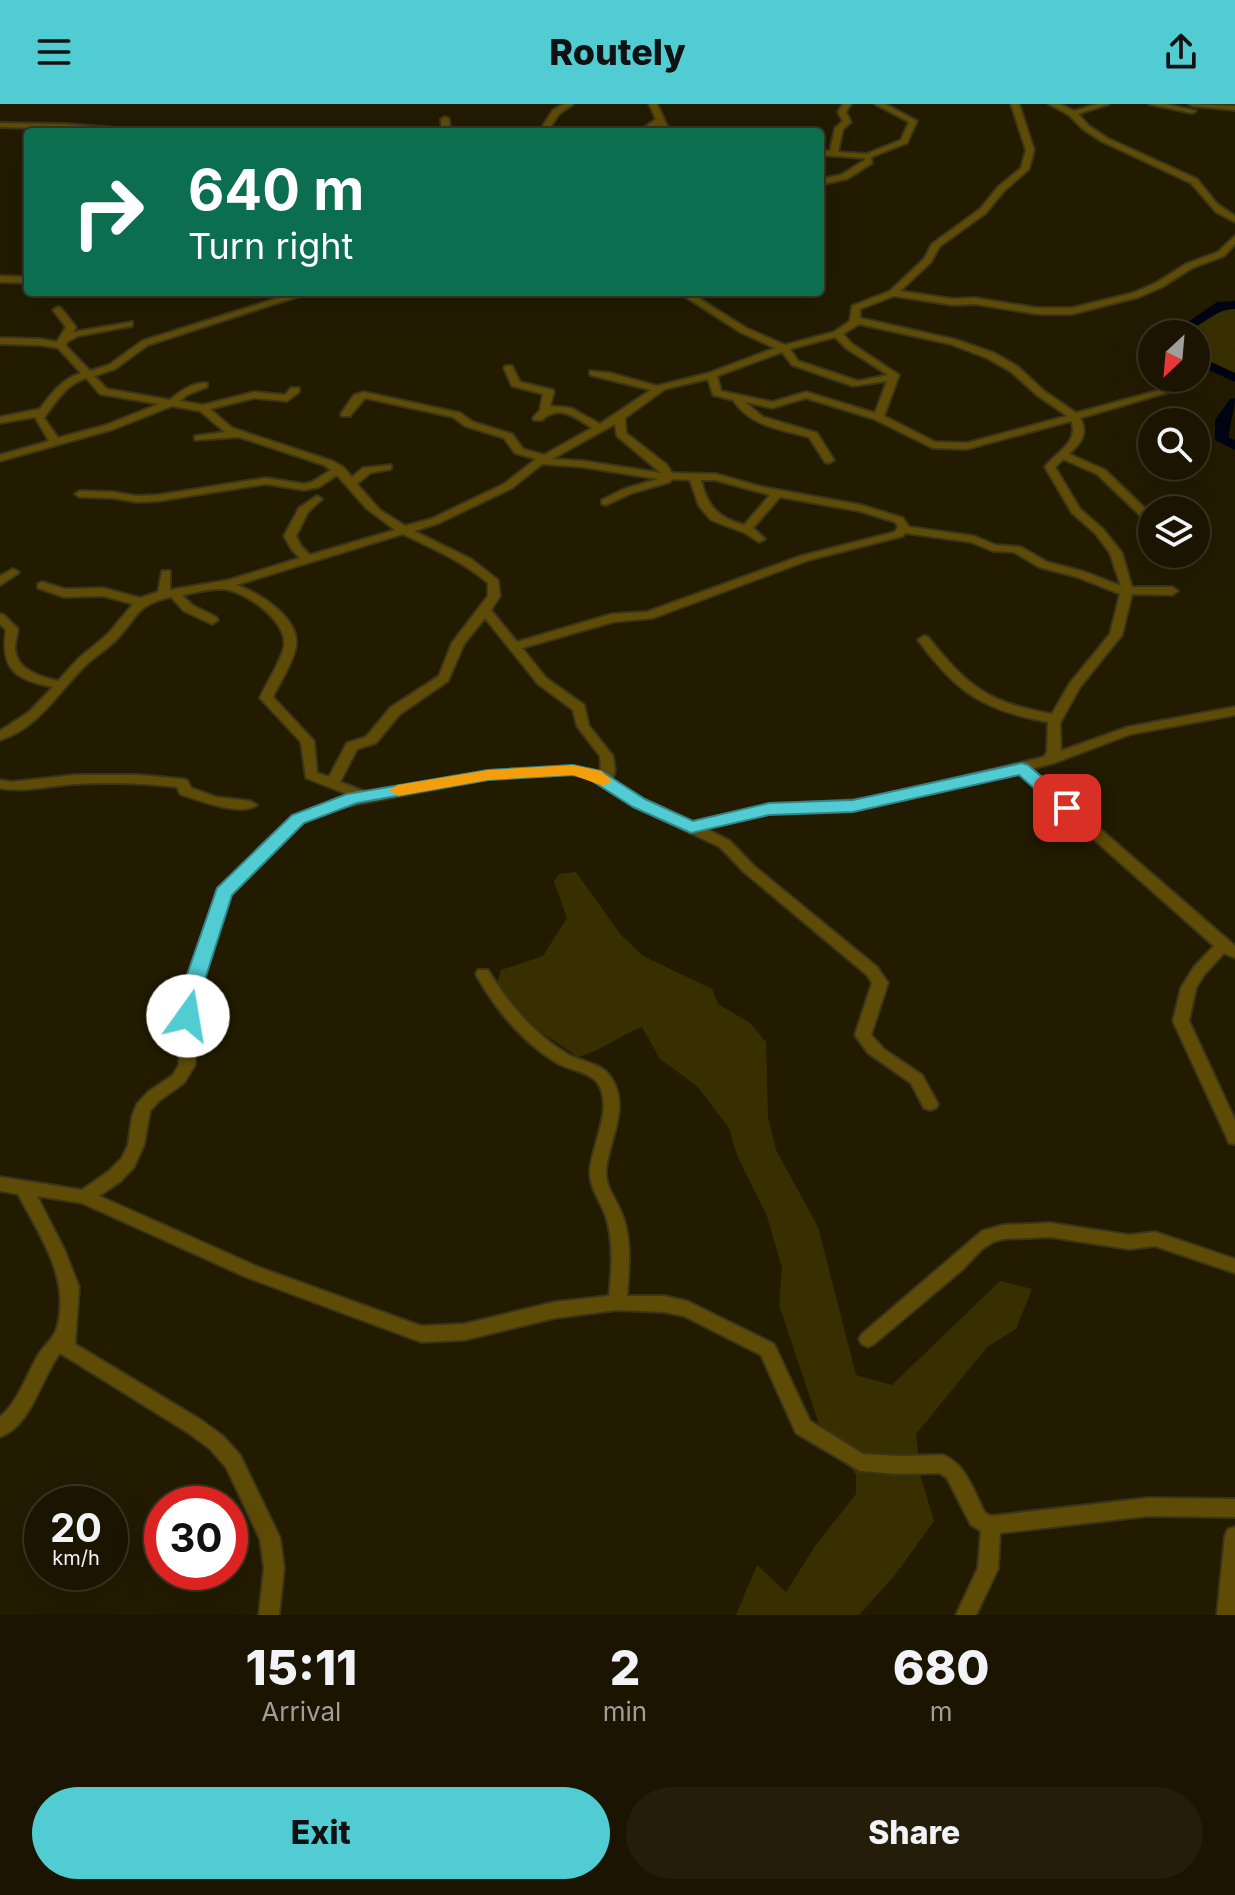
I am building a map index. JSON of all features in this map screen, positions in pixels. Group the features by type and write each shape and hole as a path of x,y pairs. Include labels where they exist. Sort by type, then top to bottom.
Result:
{"street":[{"path":"545,128 556,112 569,104"},
{"path":"653,104 663,128"},
{"path":"835,154 833,150 839,128 847,122 842,112 847,104"},
{"path":"824,153 867,156 904,141 913,121 879,104"},
{"path":"855,320 855,308 893,293 928,260 935,246 983,211 1001,189 1025,169 1030,150 1015,104"},
{"path":"1053,104 1074,113 1093,133 1194,181 1204,188 1215,210 1235,219"},
{"path":"1074,113 1105,104"},
{"path":"1153,104 1235,108"},
{"path":"445,119 446,128"},
{"path":"648,128 659,121"},
{"path":"0,125 90,128"},
{"path":"824,181 844,177 869,161 867,156"},
{"path":"893,293 953,302 988,302 1037,311 1072,311 1122,299 1159,285 1189,266 1221,254 1235,239"},
{"path":"0,279 24,280"},
{"path":"55,442 39,418 62,387 86,374 112,367 145,343 294,296"},
{"path":"689,296 743,330 784,348 795,363 857,384 894,377"},
{"path":"58,310 71,327 63,342"},
{"path":"0,736 28,721 87,657 114,635 133,607 141,602 225,585 435,521 508,486 542,460 620,417 659,389 837,334 855,320"},
{"path":"855,320 985,352 1010,366 1080,425 1080,434 1050,467 1076,511 1099,531 1116,553 1127,590 1116,635 1074,686 1056,719 1052,743 1054,752 1049,760"},
{"path":"0,341 63,342 129,324"},
{"path":"837,334 894,377"},
{"path":"63,342 86,374 104,392 203,408 254,395 287,398 295,390"},
{"path":"509,368 516,384 549,392 541,414 551,407 568,411 599,428"},
{"path":"594,373 614,375 622,381 659,389"},
{"path":"712,375 717,393 772,405 806,395 878,417 933,445 952,447 967,446 1164,392"},
{"path":"878,417 894,377"},
{"path":"0,458 110,427 173,402 183,393 203,385"},
{"path":"346,414 358,397 364,395 421,406 456,415 469,424 508,436 519,451 542,460 668,476 695,475 861,508 899,520 903,529"},
{"path":"737,398 742,409 763,420 813,435 829,460"},
{"path":"203,408 228,430 311,456 339,469 374,510 402,531 454,553 494,580 494,596 458,643 444,678 395,711 371,740 352,746 333,783"},
{"path":"0,420 43,412"},
{"path":"620,417 621,434 663,467 668,476"},
{"path":"199,438 240,434"},
{"path":"1061,454 1101,472 1138,508"},
{"path":"351,483 367,470 387,467"},
{"path":"80,494 158,498 266,481 304,487 315,485 339,469"},
{"path":"695,475 698,498 710,513 727,525 748,527 759,539"},
{"path":"606,502 628,491 666,480 668,476"},
{"path":"748,527 778,493"},
{"path":"308,560 290,536 303,510 317,499"},
{"path":"903,529 974,539 993,548 1017,549 1043,565 1127,590 1172,591"},
{"path":"514,647 612,618 649,615 805,558 899,534 903,529"},
{"path":"0,581 13,572"},
{"path":"166,573 169,595 212,620"},
{"path":"225,585 245,592 271,608 289,633 290,647 276,673 273,690 266,698 307,741 311,775 364,796"},
{"path":"42,586 64,593 103,592 141,602"},
{"path":"485,610 542,681 579,708 582,726 607,757 609,770 605,782"},
{"path":"0,618 12,629 9,650 20,670 32,679 63,685"},
{"path":"924,640 955,680 979,699 1009,712 1056,719"},
{"path":"691,827 769,809 853,806 1022,768 1128,731 1235,711"},
{"path":"1022,768 1229,949 1192,976 1181,1021 1235,1138"},
{"path":"84,1197 123,1169 132,1155 144,1107 183,1075 187,1065 189,998 224,893 298,819 364,796 488,775 573,770 595,775 639,803 725,844 749,869 872,971 880,983 863,1035 869,1046 881,1056 913,1075 930,1104"},
{"path":"0,784 11,786 90,778 160,780 182,783 185,791 215,801 250,805"},
{"path":"483,974 510,1013 555,1053 596,1073 605,1081 612,1125 598,1172 602,1193 616,1223 617,1303"},
{"path":"0,1184 84,1197 252,1272 421,1334 464,1332 555,1310 617,1303 664,1304 687,1309 768,1350 803,1427 860,1462 943,1464 954,1472 978,1519 991,1525 1148,1507 1235,1508"},
{"path":"0,1429 16,1415 45,1359 64,1335 70,1318 69,1284 23,1186"},
{"path":"868,1339 956,1265 976,1244 988,1236 1003,1232 1050,1230 1129,1242 1155,1239 1235,1266"},
{"path":"64,1335 71,1351 103,1367 194,1426 216,1442 233,1461 270,1538 274,1568 269,1615"},
{"path":"966,1615 988,1569 991,1525"},
{"path":"1227,1615 1235,1536"}],"shaded area":[{"path":"1229,306 1235,307 1235,375 1210,365 1210,320 1206,320"},
{"path":"576,872 621,935 643,956 712,989 718,1004 750,1023 766,1042 768,1117 776,1150 818,1227 856,1375 892,1385 1000,1281 1032,1289 1016,1329 987,1347 916,1434 921,1478 934,1521 895,1575 859,1615 736,1615 757,1565 786,1592 815,1546 856,1494 856,1475 819,1424 779,1305 782,1268 767,1216 737,1155 729,1128 697,1086 660,1059 642,1027 578,1057 532,1026 497,984 501,970 543,956 567,918 554,882 559,874"}],"waterway":[{"path":"1199,320 1222,305 1235,305"},
{"path":"1210,366 1235,378"},
{"path":"1235,402 1222,420 1222,440 1235,445"}],"slow traffic":[{"path":"398,790 488,775 573,770 595,775 603,781"}],"route":[{"path":"188,1016 189,998 224,893 298,819 353,798 488,775 573,770 595,775 639,803 691,827 769,809 853,806 1022,768 1067,808"}]}
